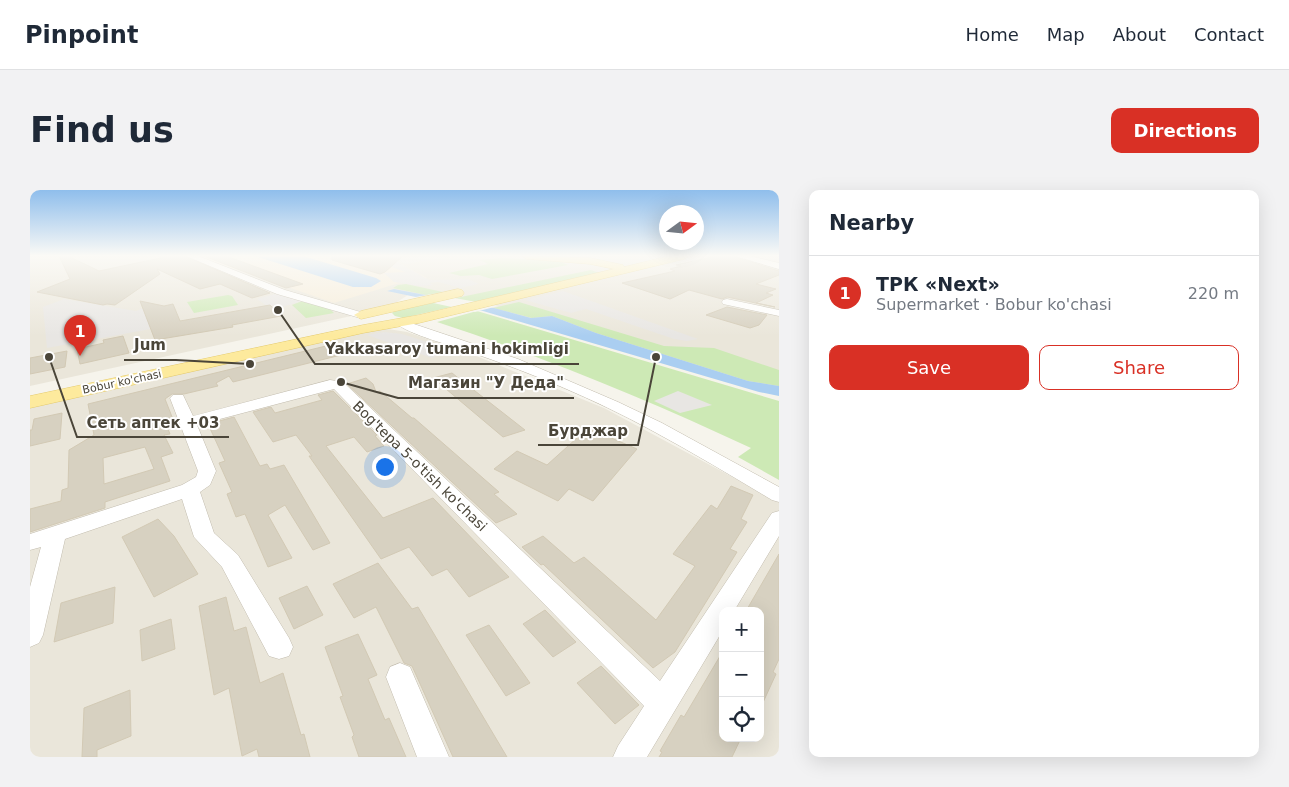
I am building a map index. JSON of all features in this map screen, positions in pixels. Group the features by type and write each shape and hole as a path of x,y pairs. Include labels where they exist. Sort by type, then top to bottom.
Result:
{"main road":[{"name":"Bobur ko'chasi","path":"30,402 93,381 419,319 516,295 550,282"},
{"name":"Bobur ko'chasi","path":"30,386 474,290"}],"street":[{"path":"257,282 281,292 360,315"},
{"path":"727,302 779,313"},
{"path":"402,322 512,362 596,397 656,426 779,494"},
{"name":"Bog'tepa 5-o'tish ko'chasi","path":"188,422 330,384 338,384 663,704"},
{"path":"30,542 189,490 202,482 207,477 207,471 178,398"},
{"path":"189,490 205,537 230,561 279,647"},
{"path":"629,757 779,518"},
{"path":"30,635 55,535"},
{"path":"400,678 433,757"}],"shaded area":[{"path":"30,282 779,282 779,391 504,313 411,293 388,308 30,386"},
{"path":"274,282 404,282 396,284 334,303"},
{"path":"397,282 434,282 430,283 433,285 420,286"},
{"path":"440,282 479,284 461,288"},
{"path":"563,291 698,339 687,341 674,339 586,309 571,313 525,300"},
{"path":"275,294 302,301 279,308 277,305 267,306 257,299"},
{"path":"64,299 136,311 148,306 156,328 47,348 43,307"},
{"path":"388,329 407,332 469,353 604,408 779,502 779,757 30,757 30,406 370,330"},
{"path":"384,332 402,334 449,349 432,358 367,335"},
{"path":"678,391 712,405 680,413 654,401"}],"green space":[{"path":"531,282 558,282 403,318 395,316 392,313 394,311"},
{"path":"406,284 443,292 426,295 393,288"},
{"path":"228,295 232,296 238,305 194,313 187,302"},
{"path":"302,301 329,308 334,313 306,318 292,305"},
{"path":"519,302 664,346 714,348 779,370 779,386 748,381 596,333 552,316 532,318 493,308"},
{"path":"477,311 779,401 779,480 738,457 751,448 596,380 437,322"}],"water":[{"path":"339,282 379,282 371,287 353,287"},
{"path":"394,289 494,308 531,318 552,316 596,333 748,381 779,386 779,396 759,392 483,311 387,291"}],"pier":[{"path":"433,294 498,306 475,312 410,298"}],"building":[{"path":"61,282 148,282 115,305 103,305 37,292"},
{"path":"186,282 246,282 270,293 252,298 220,284 200,289"},
{"path":"272,282 303,284 286,288"},
{"path":"760,282 756,284 776,289 766,293 773,295 756,303 775,307 727,297 722,299 689,290 670,299 622,283"},
{"path":"140,301 164,306 173,304 180,321 270,305 281,316 232,325 233,327 155,340"},
{"path":"727,307 767,315 759,325 750,328 706,315"},
{"path":"123,336 129,353 80,364 77,349 104,343 103,340"},
{"path":"330,345 341,355 233,382 229,376 216,383 218,386 184,394 172,394 165,399 176,427 168,429 170,434 164,435 173,453 161,457 170,481 105,502 105,508 30,532 30,509 61,501 62,490 68,488 69,450 94,435 88,404","holes":["145,447 154,469 104,484 103,458"]},
{"path":"67,351 65,367 30,374 30,358"},
{"path":"452,373 525,430 503,437 433,378"},
{"path":"366,378 373,384 376,392 380,391 414,418 499,492 494,494 517,514 496,523 347,384"},
{"path":"333,391 377,435 375,436 384,446 367,452 354,437 326,446 383,518 433,498 509,577 469,597 447,569 432,576 409,547 381,559 296,435 273,442 253,412 271,407 275,413 322,400 318,395"},
{"path":"62,413 60,439 30,446 30,430 32,430 34,419"},
{"path":"234,417 260,466 267,464 270,469 284,465 330,543 313,550 285,505 268,515 292,558 268,567 245,514 236,517 227,494 232,492 219,463 225,461 208,424"},
{"path":"588,428 637,449 593,501 569,489 558,501 494,469 517,451 547,465"},
{"path":"731,486 753,495 741,519 747,522 730,549 737,552 675,652 653,668 543,564 541,565 522,547 543,536 574,563 584,557 656,620 695,566 673,554 711,505 717,509"},
{"path":"158,519 174,536 198,574 154,597 122,537"},
{"path":"779,554 779,659 773,672 776,674 764,700 764,607 748,607"},
{"path":"378,563 412,609 418,607 507,757 453,757 412,666 404,663 376,607 354,618 333,584"},
{"path":"307,586 323,615 294,629 279,598"},
{"path":"115,587 113,623 54,642 61,603"},
{"path":"226,597 234,631 246,627 260,683 283,673 301,735 304,734 310,757 259,757 257,749 242,756 229,688 214,695 199,606"},
{"path":"545,610 576,642 553,657 523,624"},
{"path":"171,619 175,649 142,661 140,630"},
{"path":"489,625 530,683 506,696 466,635"},
{"path":"358,634 377,675 368,679 385,720 389,718 406,757 359,757 352,737 354,735 340,697 343,696 325,647"},
{"path":"719,658 719,742 739,742 732,757 659,757 662,752 660,751 681,715 684,717"},
{"path":"601,666 639,705 615,724 577,683"},
{"path":"130,690 131,736 97,750 97,757 82,757 84,708"}],"place":[{"name":"Yakkasaroy tumani hokimligi","path":"278,310"},
{"name":"ТРК «Next»","path":"80,356"},
{"name":"Сеть аптек +03","path":"49,357"},
{"name":"Бурджар","path":"656,357"},
{"name":"Jum","path":"250,364"},
{"name":"Магазин \"У Деда\"","path":"341,382"}]}
